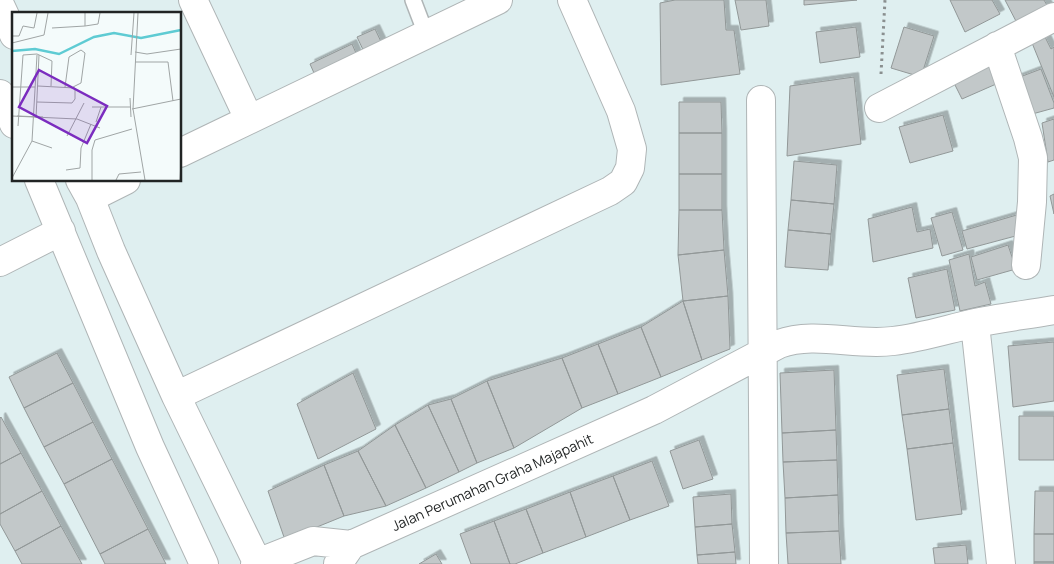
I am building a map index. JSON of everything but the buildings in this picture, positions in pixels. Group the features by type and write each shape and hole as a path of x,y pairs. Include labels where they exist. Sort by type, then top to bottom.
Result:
{"street":[{"path":"193,0 249,119"},
{"path":"181,153 498,0"},
{"path":"176,396 481,253 610,191 623,182 630,168 632,149 621,111 572,0"},
{"path":"0,5 12,31"},
{"path":"879,108 1054,17"},
{"path":"997,46 1033,158 1032,202 1026,265"},
{"path":"0,94 12,120"},
{"path":"761,100 764,564"},
{"path":"42,187 54,196 72,188 119,181"},
{"path":"83,186 176,396 257,564 313,541 344,555"},
{"path":"42,187 150,447 204,564"},
{"path":"0,262 61,231"},
{"path":"77,270 80,253 86,247 100,245 112,251"},
{"name":"Jalan Perumahan Graha Majapahit","path":"344,555 654,410 762,353 793,339 812,338 850,342 892,342 975,324 1054,310"},
{"path":"975,324 1001,564"}],"lane":[{"path":"413,0 426,34"}],"path":[{"path":"879,108 885,0"}],"shaded area":[{"path":"0,0 1054,0 1054,564 0,564"}]}
